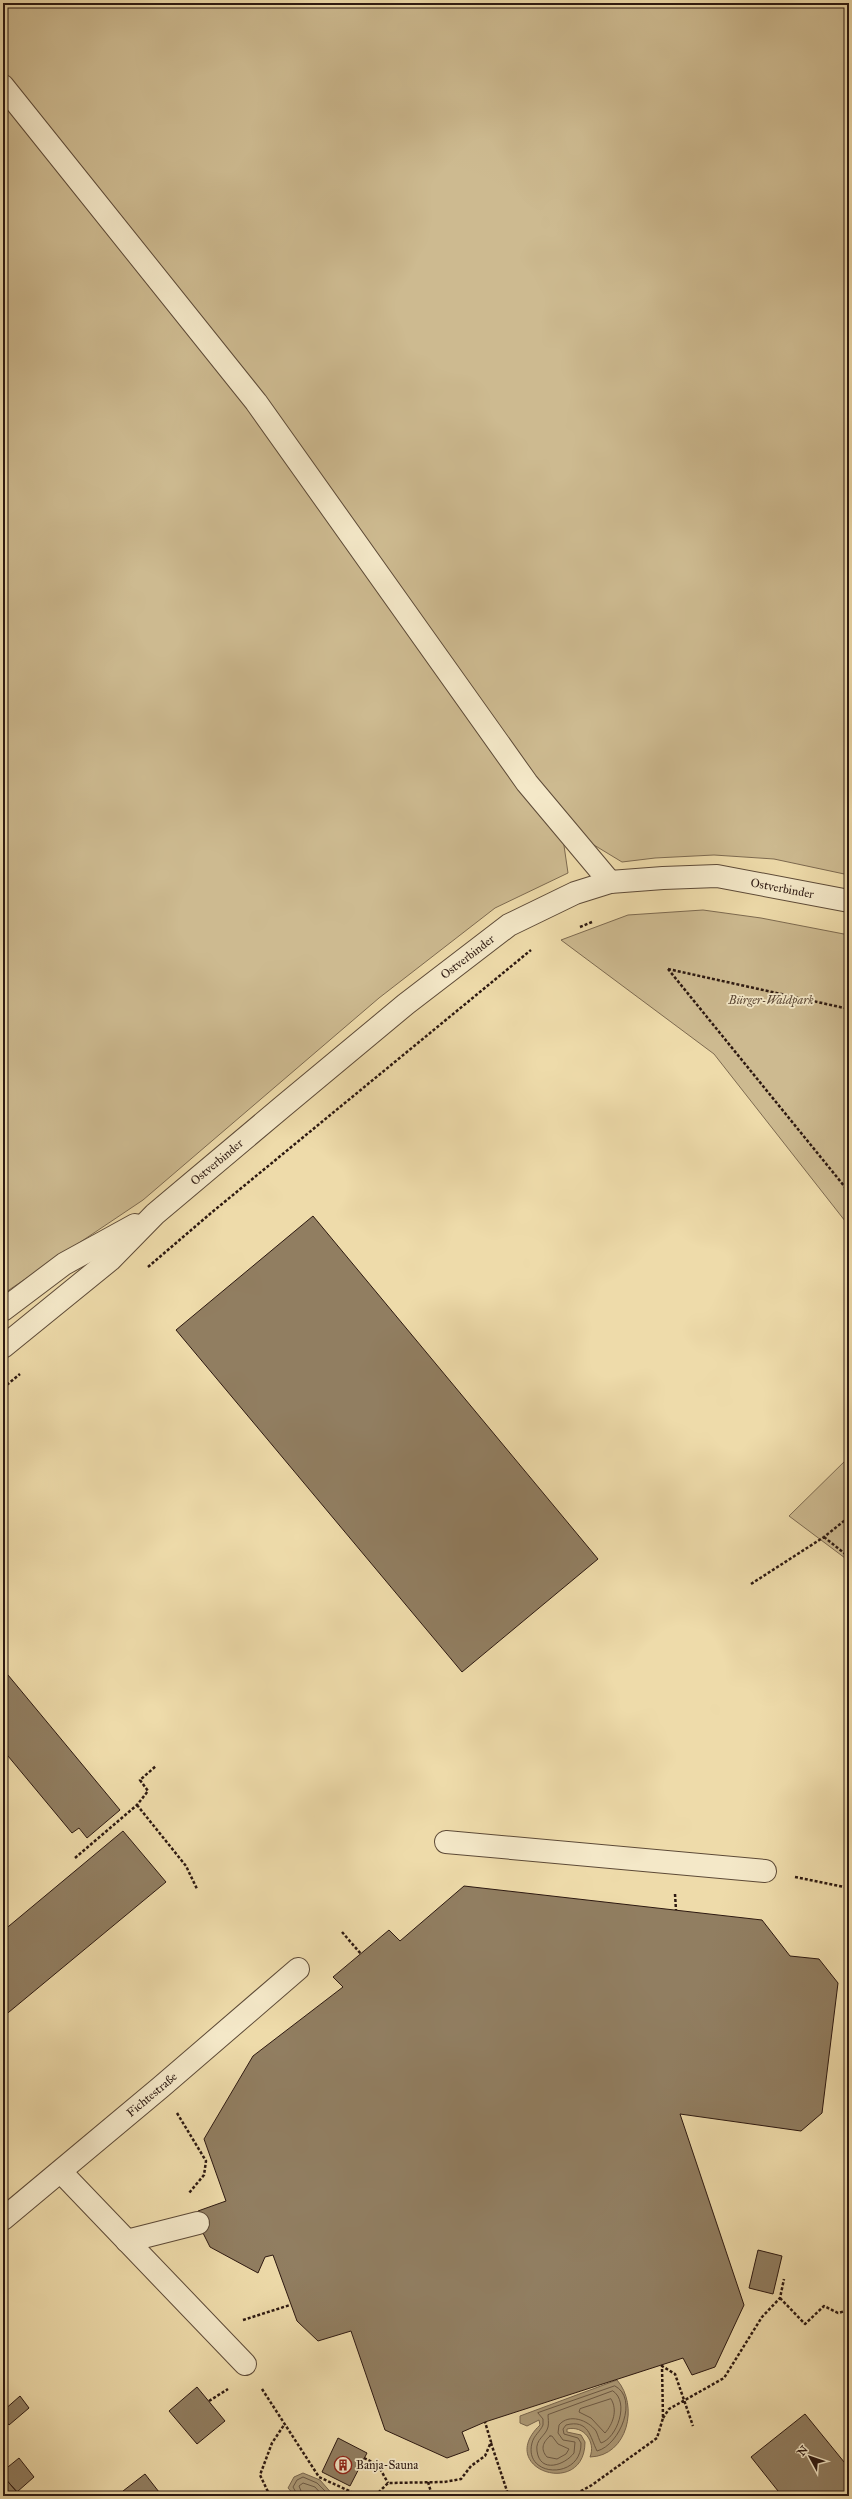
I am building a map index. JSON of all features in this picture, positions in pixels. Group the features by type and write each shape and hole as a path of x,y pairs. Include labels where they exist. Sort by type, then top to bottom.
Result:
{"street":[{"path":"3,86 256,402 527,784 610,882"},
{"name":"Ostverbinder","path":"3,1347 110,1260 155,1214 406,1004 509,925 575,893 610,882 716,876 849,901"},
{"name":"Ostverbinder","path":"3,1310 64,1264 155,1214"},
{"path":"446,1842 765,1871"},
{"name":"Fichtestraße","path":"3,2219 62,2172 298,1968"},
{"path":"62,2172 245,2364"},
{"path":"127,2241 198,2222"}],"path":[{"path":"576,928 598,919"},
{"path":"144,1270 534,947"},
{"path":"849,1009 668,969 849,1192"},
{"path":"3,1388 26,1369"},
{"path":"751,1584 824,1537 849,1517"},
{"path":"824,1537 849,1557"},
{"path":"75,1858 137,1805 148,1792 140,1780 156,1766"},
{"path":"137,1805 186,1866 197,1889"},
{"path":"765,1871 849,1888"},
{"path":"342,1932 361,1954"},
{"path":"161,2087 206,2161 204,2175 184,2198"},
{"path":"572,2496 592,2485 657,2438 663,2418 669,2409 685,2402 724,2378 762,2317 780,2298 784,2279"},
{"path":"780,2298 805,2324 824,2306 838,2313 849,2310"},
{"path":"212,2330 290,2305"},
{"path":"663,2418 662,2366 675,2374 693,2426"},
{"path":"261,2386 284,2425 319,2477 360,2496"},
{"path":"485,2422 497,2465 507,2491 506,2496"},
{"path":"270,2496 260,2475 272,2443 284,2425"},
{"path":"375,2496 388,2483 428,2482 460,2479 471,2466 486,2456 491,2442"},
{"path":"364,2458 378,2465 388,2483"},
{"path":"428,2482 431,2492 429,2496"}],"green space":[{"path":"3,3 849,3 849,875 774,859 714,855 655,858 622,862 561,825 568,873 495,908 379,998 143,1200 3,1294"},
{"name":"Bürger-Waldpark","path":"703,910 761,918 849,935 849,1226 714,1054 561,940 628,915"},
{"path":"849,1457 849,1561 789,1516"}],"water":[{"path":"617,2380 624,2390 628,2415 626,2428 621,2439 613,2448 603,2454 590,2457 591,2446 590,2440 587,2436 579,2430 573,2428 567,2429 567,2432 581,2435 585,2442 581,2459 572,2470 559,2473 545,2471 534,2465 528,2454 529,2441 540,2425 539,2420 527,2426 520,2423 520,2416"},
{"path":"303,2473 320,2480 334,2496 295,2496 288,2488 294,2477"}],"building":[{"path":"313,1216 598,1559 462,1672 176,1330"},
{"path":"3,1669 120,1810 87,1838 79,1828 72,1833 3,1750"},
{"path":"123,1831 166,1882 3,2017 3,1931"},
{"path":"464,1886 762,1920 790,1956 819,1959 838,1983 822,2113 801,2131 680,2114 744,2305 715,2367 692,2375 683,2358 485,2422 462,2432 469,2450 447,2458 385,2430 351,2331 318,2341 297,2321 273,2255 265,2257 258,2273 210,2247 198,2223 198,2211 226,2201 204,2139 253,2056 343,1987 333,1977 389,1930 400,1941"},
{"path":"758,2250 782,2256 773,2294 749,2288"},
{"path":"197,2387 225,2421 197,2444 169,2411"},
{"path":"20,2396 29,2408 9,2425 3,2418 3,2411"},
{"path":"805,2414 849,2468 849,2496 782,2496 751,2457"},
{"name":"Banja-Sauna","path":"338,2438 367,2453 350,2486 322,2472"},
{"path":"19,2458 34,2477 17,2492 3,2476 3,2471"},
{"path":"145,2474 159,2492 154,2496 127,2496 123,2491"},
{"path":"3,2476 17,2492 20,2496 3,2496"}],"place":[{"name":"Banja-Sauna","path":"343,2465"}]}
